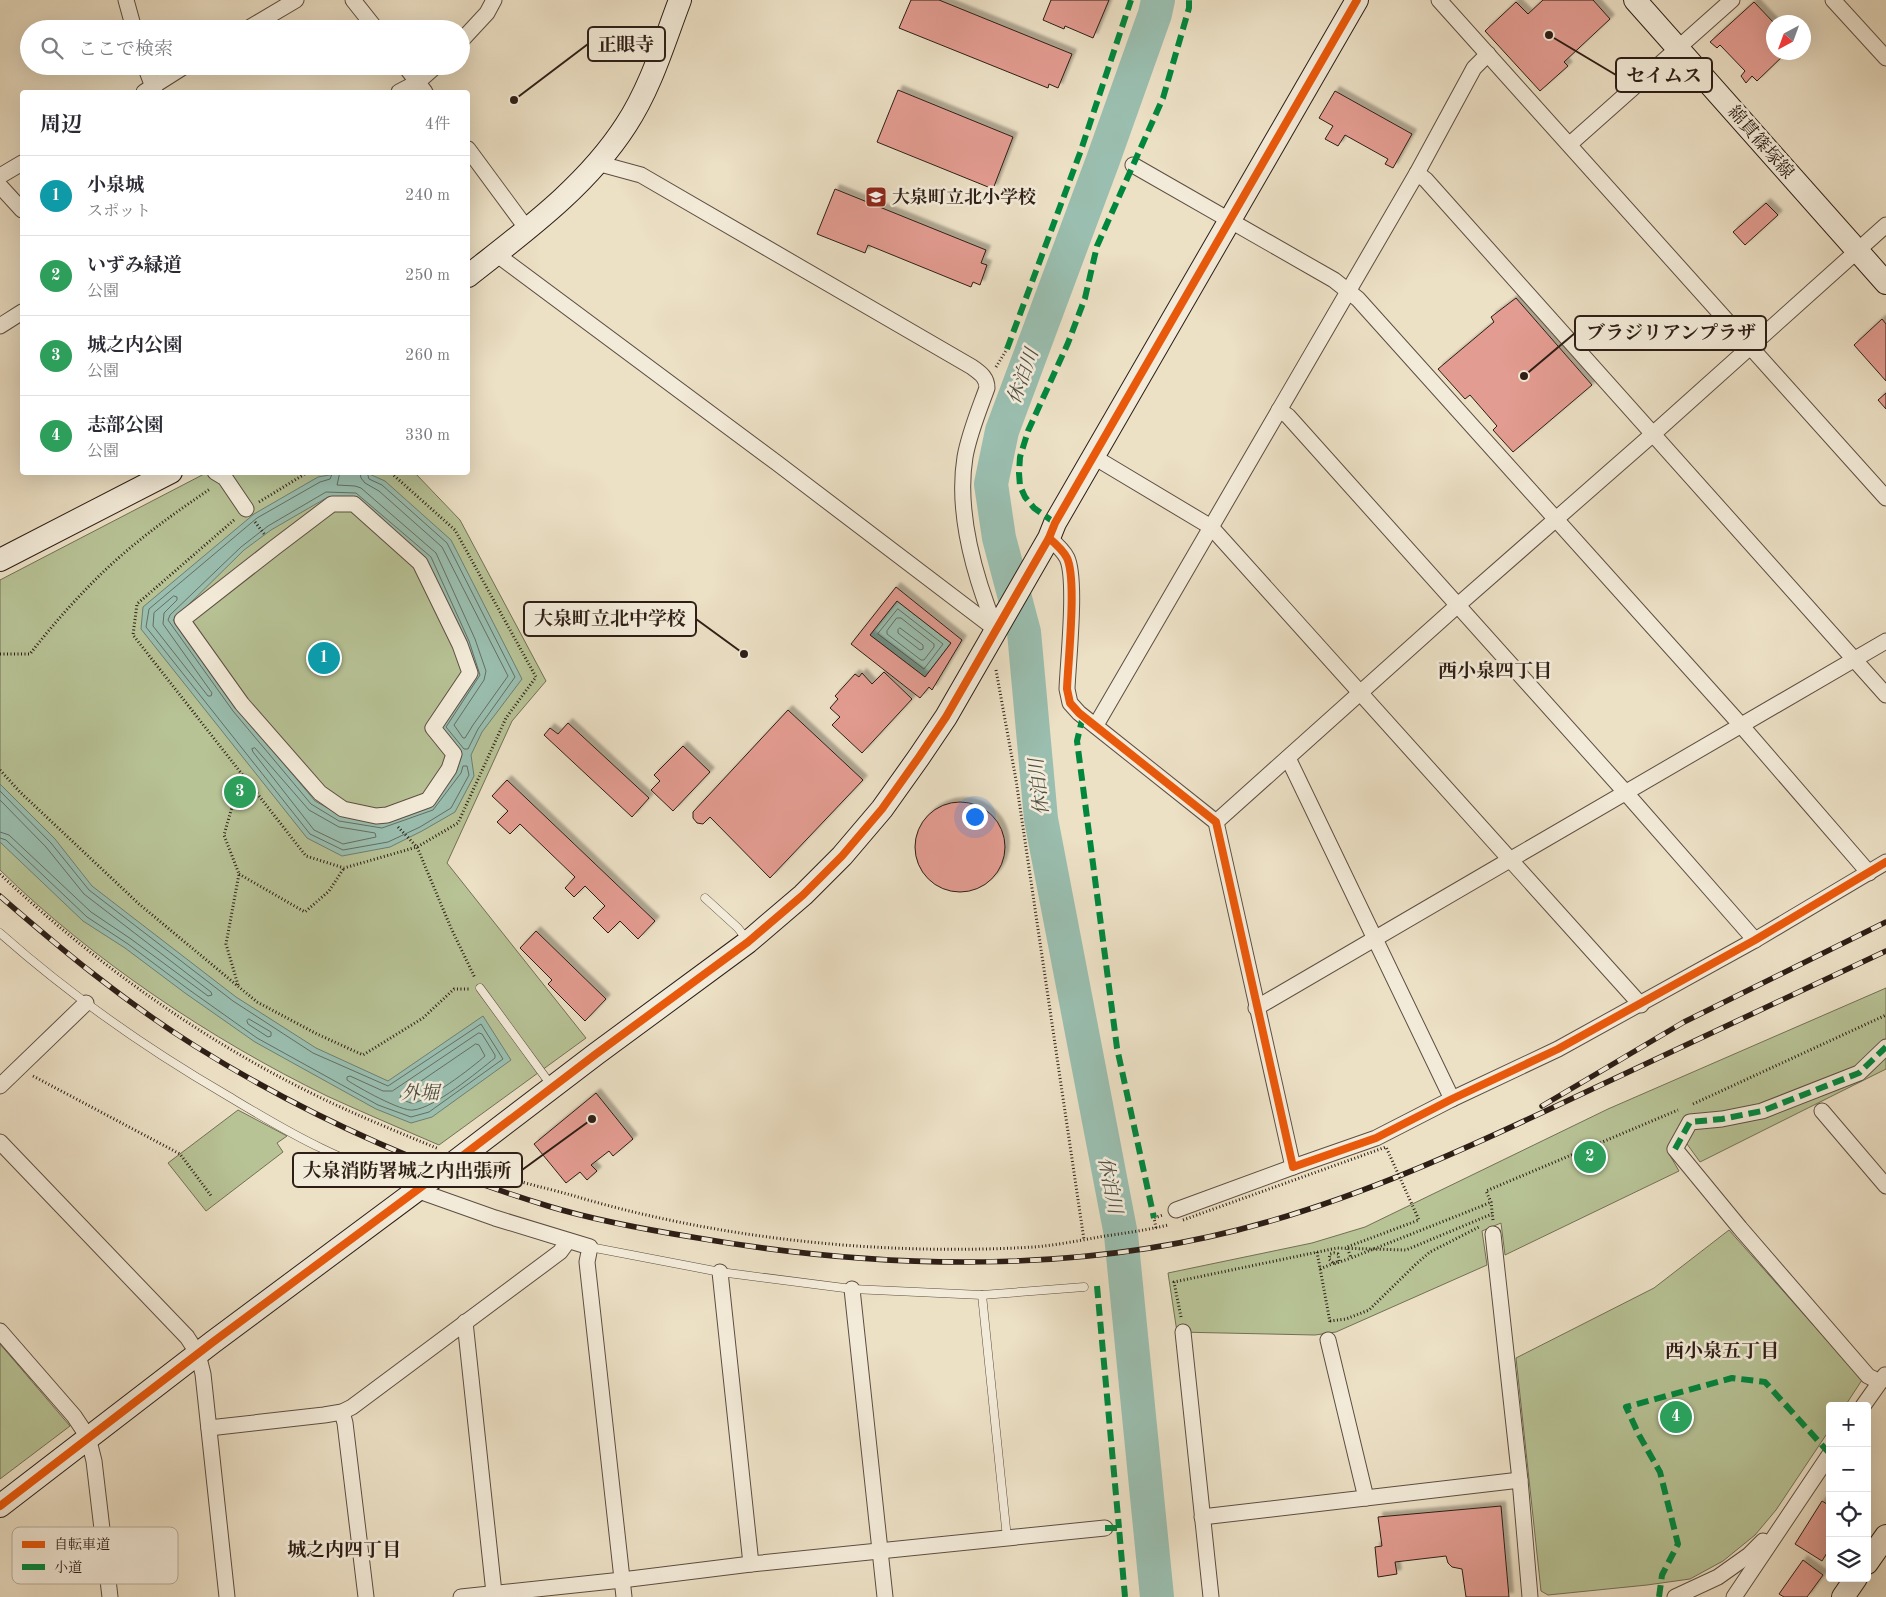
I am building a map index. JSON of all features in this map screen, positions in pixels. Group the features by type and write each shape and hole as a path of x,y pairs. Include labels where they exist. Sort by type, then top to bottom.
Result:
{"street":[{"path":"126,0 132,20"},
{"path":"262,20 296,0"},
{"path":"353,0 369,20"},
{"path":"470,31 487,13 494,0"},
{"path":"470,274 558,203 597,163 626,125 645,91 680,0"},
{"path":"0,1506 198,1354 748,942 804,895 842,856 882,809 946,717 1000,620 1026,579 1049,538 1055,523 1357,0"},
{"path":"1439,0 1886,498"},
{"name":"綿貫篠塚線","path":"1635,0 1886,283"},
{"path":"1570,144 1732,0"},
{"path":"1833,0 1886,58"},
{"path":"1096,725 1417,173 1474,68 1488,54"},
{"path":"146,75 150,90"},
{"path":"151,90 172,75"},
{"path":"412,75 421,87"},
{"path":"408,90 421,87 430,75"},
{"path":"470,152 527,229"},
{"path":"0,176 20,163"},
{"path":"597,163 641,175 964,362 984,377 987,382 987,388 965,456 961,490 966,530 981,588 1000,620"},
{"path":"1133,165 1231,219 1348,289 1740,724 1869,872"},
{"path":"1417,173 1426,180 1886,695"},
{"path":"0,186 20,208"},
{"path":"1216,822 1886,225"},
{"path":"496,254 777,463 1000,620"},
{"path":"0,326 20,313"},
{"path":"1279,410 1288,416 1458,605 1755,940"},
{"path":"1094,457 1211,527 1641,1005"},
{"path":"0,560 165,475"},
{"path":"220,475 246,509"},
{"path":"332,504 354,504 420,563 460,645 470,673 433,728 454,754 449,768 428,800 387,815 376,816 343,808 320,793 242,704 182,620 274,548 332,504"},
{"path":"1049,538 1061,549 1069,565 1071,589 1067,689 1070,703 1079,713 1216,822 1293,1168"},
{"path":"1256,1008 1886,640"},
{"path":"1288,758 1452,1099"},
{"path":"1180,1215 1293,1168 1376,1138 1452,1099 1558,1050 1755,940 1886,862"},
{"path":"0,1086 86,1003"},
{"path":"1866,1402 1883,1378 1868,1376 1740,1228 1675,1149 1690,1122 1762,1112 1859,1073 1886,1047"},
{"path":"1822,1110 1886,1186"},
{"path":"0,1142 187,1337 198,1354 204,1374 227,1597"},
{"path":"416,1190 495,1218 590,1247 587,1262 624,1597"},
{"path":"1489,1229 1520,1480 1530,1597"},
{"path":"209,1428 342,1412 352,1407 560,1252 568,1241"},
{"path":"720,1272 751,1564"},
{"path":"852,1289 885,1597"},
{"path":"464,1322 494,1594"},
{"path":"0,1331 74,1416 88,1437 94,1461 102,1527"},
{"path":"1184,1332 1211,1597"},
{"path":"1328,1340 1366,1498"},
{"path":"342,1412 345,1423 366,1597"},
{"path":"1734,1597 1826,1460"},
{"path":"1202,1517 1520,1480"},
{"path":"1675,1597 1718,1577 1749,1555 1782,1523"},
{"path":"462,1597 751,1564 1105,1528"},
{"path":"1871,1557 1886,1536"},
{"path":"1843,1597 1853,1582"},
{"path":"108,1584 110,1597"}],"lane":[{"path":"705,898 732,922 748,942"},
{"path":"0,933 86,1003 157,1053 272,1122 320,1148 416,1190"},
{"path":"480,988 553,1087"},
{"path":"590,1247 720,1272 852,1289 982,1295 1084,1287"},
{"path":"982,1295 1006,1538"}],"path":[{"path":"995,367 1007,349"},
{"path":"0,654 30,654 60,616 97,578 220,475"},
{"path":"303,475 246,509 137,604 133,635 306,856 344,868 417,847 458,823 506,718 536,677 456,530 393,475"},
{"path":"246,509 274,548"},
{"path":"0,660 6,654 14,654"},
{"path":"994,666 998,675 1016,780 1084,1240"},
{"path":"0,770 20,792 139,904 257,1002 317,1034 363,1055 423,1018 454,989 480,988 451,928 417,847 387,815"},
{"path":"238,986 226,944 239,874 224,835 236,793 248,781"},
{"path":"239,874 305,912 329,891 344,868"},
{"path":"0,874 57,925 118,973 180,1017 235,1051 300,1087 364,1118 444,1151"},
{"path":"1690,1105 1886,1015"},
{"path":"21,1066 36,1079 180,1154 212,1197"},
{"path":"1330,1322 1346,1319 1369,1310 1430,1252 1489,1229 1492,1213 1491,1202 1486,1191 1681,1109"},
{"path":"1180,1215 1386,1147 1419,1220 1347,1247 1351,1258"},
{"path":"476,1164 516,1180 644,1215 711,1228 809,1242 970,1249 1036,1247 1150,1229"},
{"path":"1320,1269 1339,1261 1338,1254 1330,1254 1329,1260 1334,1264 1491,1202"},
{"path":"1184,1332 1174,1282 1337,1248 1406,1250 1492,1213"},
{"path":"1154,1218 1156,1228"},
{"path":"1317,1252 1331,1327 1328,1340"}],"shaded area":[{"path":"202,475 417,475 460,520 546,681 512,721 447,863 586,1038 439,1145 327,1096 240,1050 155,996 74,935 0,870 0,580"},
{"path":"1886,988 1886,1069 1700,1162 1687,1144 1668,1152 1679,1171 1505,1255 1501,1223 1482,1231 1487,1265 1336,1332 1315,1335 1177,1332 1168,1273 1312,1243 1365,1227 1608,1109"},
{"path":"238,1110 287,1136 277,1143 283,1152 206,1211 168,1163"},
{"path":"1729,1230 1862,1380 1848,1402 1826,1402 1826,1435 1776,1510 1755,1535 1723,1561 1690,1579 1548,1595 1541,1591 1516,1358 1654,1288"},
{"path":"0,1344 70,1426 0,1479"}],"water":[{"path":"330,475 372,475 385,481 451,540 522,679 482,732 471,755 474,776 455,812 390,847 342,856 307,838 141,629 143,607 254,514 318,477","holes":["328,497 354,497 426,559 475,673 439,727 461,753 457,770 431,806 382,823 342,816 315,801 237,708 173,620 244,550 271,530"]},
{"path":"897,601 951,643 925,677 870,635"},
{"name":"外堀","path":"0,784 55,839 92,886 236,997 316,1048 388,1081 483,1016 511,1060 432,1117 411,1123 376,1109 255,1042 125,948 83,921 0,842"}],"building":[{"path":"911,0 939,0 1072,54 1058,88 1049,84 1048,88 899,28"},
{"path":"1051,0 1109,0 1093,38 1065,26 1064,29 1043,20"},
{"path":"1543,0 1593,0 1610,19 1564,62 1568,66 1540,91 1485,31 1516,2 1528,14"},
{"path":"1754,2 1766,15 1766,60 1779,60 1757,81 1752,76 1746,83 1741,76 1745,71 1720,45 1717,48 1710,42"},
{"path":"898,90 1013,137 993,189 877,142"},
{"path":"1335,91 1412,134 1393,168 1385,164 1388,159 1345,135 1338,146 1325,139 1333,126 1319,118"},
{"path":"835,189 986,250 981,263 987,265 980,285 973,282 971,287 868,245 865,253 817,234"},
{"path":"1766,203 1778,215 1745,245 1733,232"},
{"path":"1516,298 1592,385 1513,452 1493,430 1497,426 1470,395 1465,399 1438,369 1494,322 1491,317"},
{"path":"1882,319 1886,324 1886,381 1854,345"},
{"path":"1886,393 1886,409 1878,400"},
{"path":"896,587 962,640 932,690 929,687 920,698 851,644","holes":["897,601 951,643 925,677 870,635"]},
{"path":"884,672 912,699 862,753 832,725 840,717 830,708 838,699 835,696 855,674 859,677 862,673 872,684"},
{"path":"788,710 863,780 770,878 710,817 703,824 697,823 693,818 693,812"},
{"path":"568,723 649,798 632,817 544,735 550,728 558,734"},
{"path":"683,746 710,772 673,811 651,790 660,781 654,775"},
{"path":"507,780 655,921 638,939 620,921 608,933 593,918 605,906 585,886 574,897 565,888 575,877 520,824 510,834 497,822 508,811 492,796"},
{"path":"960,802 977,805 992,815 1002,830 1005,847 1002,864 992,879 977,889 960,892 943,889 928,879 918,864 915,847 918,830 928,815 943,805"},
{"path":"536,931 606,999 585,1021 548,984 552,980 520,948"},
{"path":"596,1093 633,1139 613,1156 609,1151 591,1165 597,1171 587,1180 580,1172 566,1183 534,1144"},
{"path":"1822,1501 1826,1504 1826,1554 1822,1561 1795,1544"},
{"path":"1501,1506 1509,1597 1466,1597 1462,1569 1452,1567 1448,1563 1446,1556 1395,1562 1397,1574 1378,1577 1375,1547 1382,1546 1378,1517"},
{"path":"1803,1560 1823,1575 1807,1597 1784,1597 1779,1594"}],"waterway":[{"name":"休泊川","path":"1157,1597 1121,1235 1041,819 1024,632 999,538 991,484 1002,431 1103,160 1155,14 1158,0"}],"railway":[{"path":"0,896 94,975 144,1012 195,1046 279,1095 366,1138 411,1157 456,1175 548,1206 623,1225 768,1249 911,1261 984,1262 1056,1259 1127,1251 1198,1239 1306,1210 1345,1197 1459,1151 1886,951"},
{"path":"1542,1106 1684,1022 1886,922"}],"marked path":[{"path":"1007,349 1080,153 1131,0"},
{"path":"1055,523 1034,508 1025,497 1020,486 1020,457 1028,431 1068,343 1085,298 1097,246 1163,98 1189,8 1189,0"},
{"path":"1083,716 1077,741 1117,1048 1154,1218"},
{"path":"1675,1149 1690,1122 1722,1119 1762,1111 1859,1073 1886,1047"},
{"path":"1097,1286 1119,1528"},
{"path":"1659,1597 1662,1575 1678,1544 1660,1472 1626,1407 1732,1378 1765,1382 1826,1450"},
{"path":"1105,1528 1119,1528 1125,1597"}],"cycle path":[{"path":"0,1506 213,1342 748,942 803,895 842,856 882,809 946,717 1049,538 1055,523 1357,0"},
{"path":"1049,538 1065,555 1070,569 1072,602 1067,689 1070,703 1079,713 1216,822 1293,1167 1376,1138 1452,1099 1558,1049 1755,940 1886,862"}],"place":[{"name":"セイムス","path":"1549,35"},
{"name":"正眼寺","path":"514,100"},
{"name":"大泉町立北小学校","path":"876,197"},
{"name":"ブラジリアンプラザ","path":"1524,376"},
{"name":"大泉町立北中学校","path":"744,654"},
{"name":"小泉城","path":"324,658"},
{"name":"城之内公園","path":"240,792"},
{"name":"大泉消防署城之内出張所","path":"592,1119"},
{"name":"いずみ緑道","path":"1590,1157"},
{"name":"志部公園","path":"1676,1417"}],"district":[{"name":"西小泉四丁目","path":"1495,670"},
{"name":"西小泉五丁目","path":"1722,1350"},
{"name":"城之内四丁目","path":"344,1549"}]}
